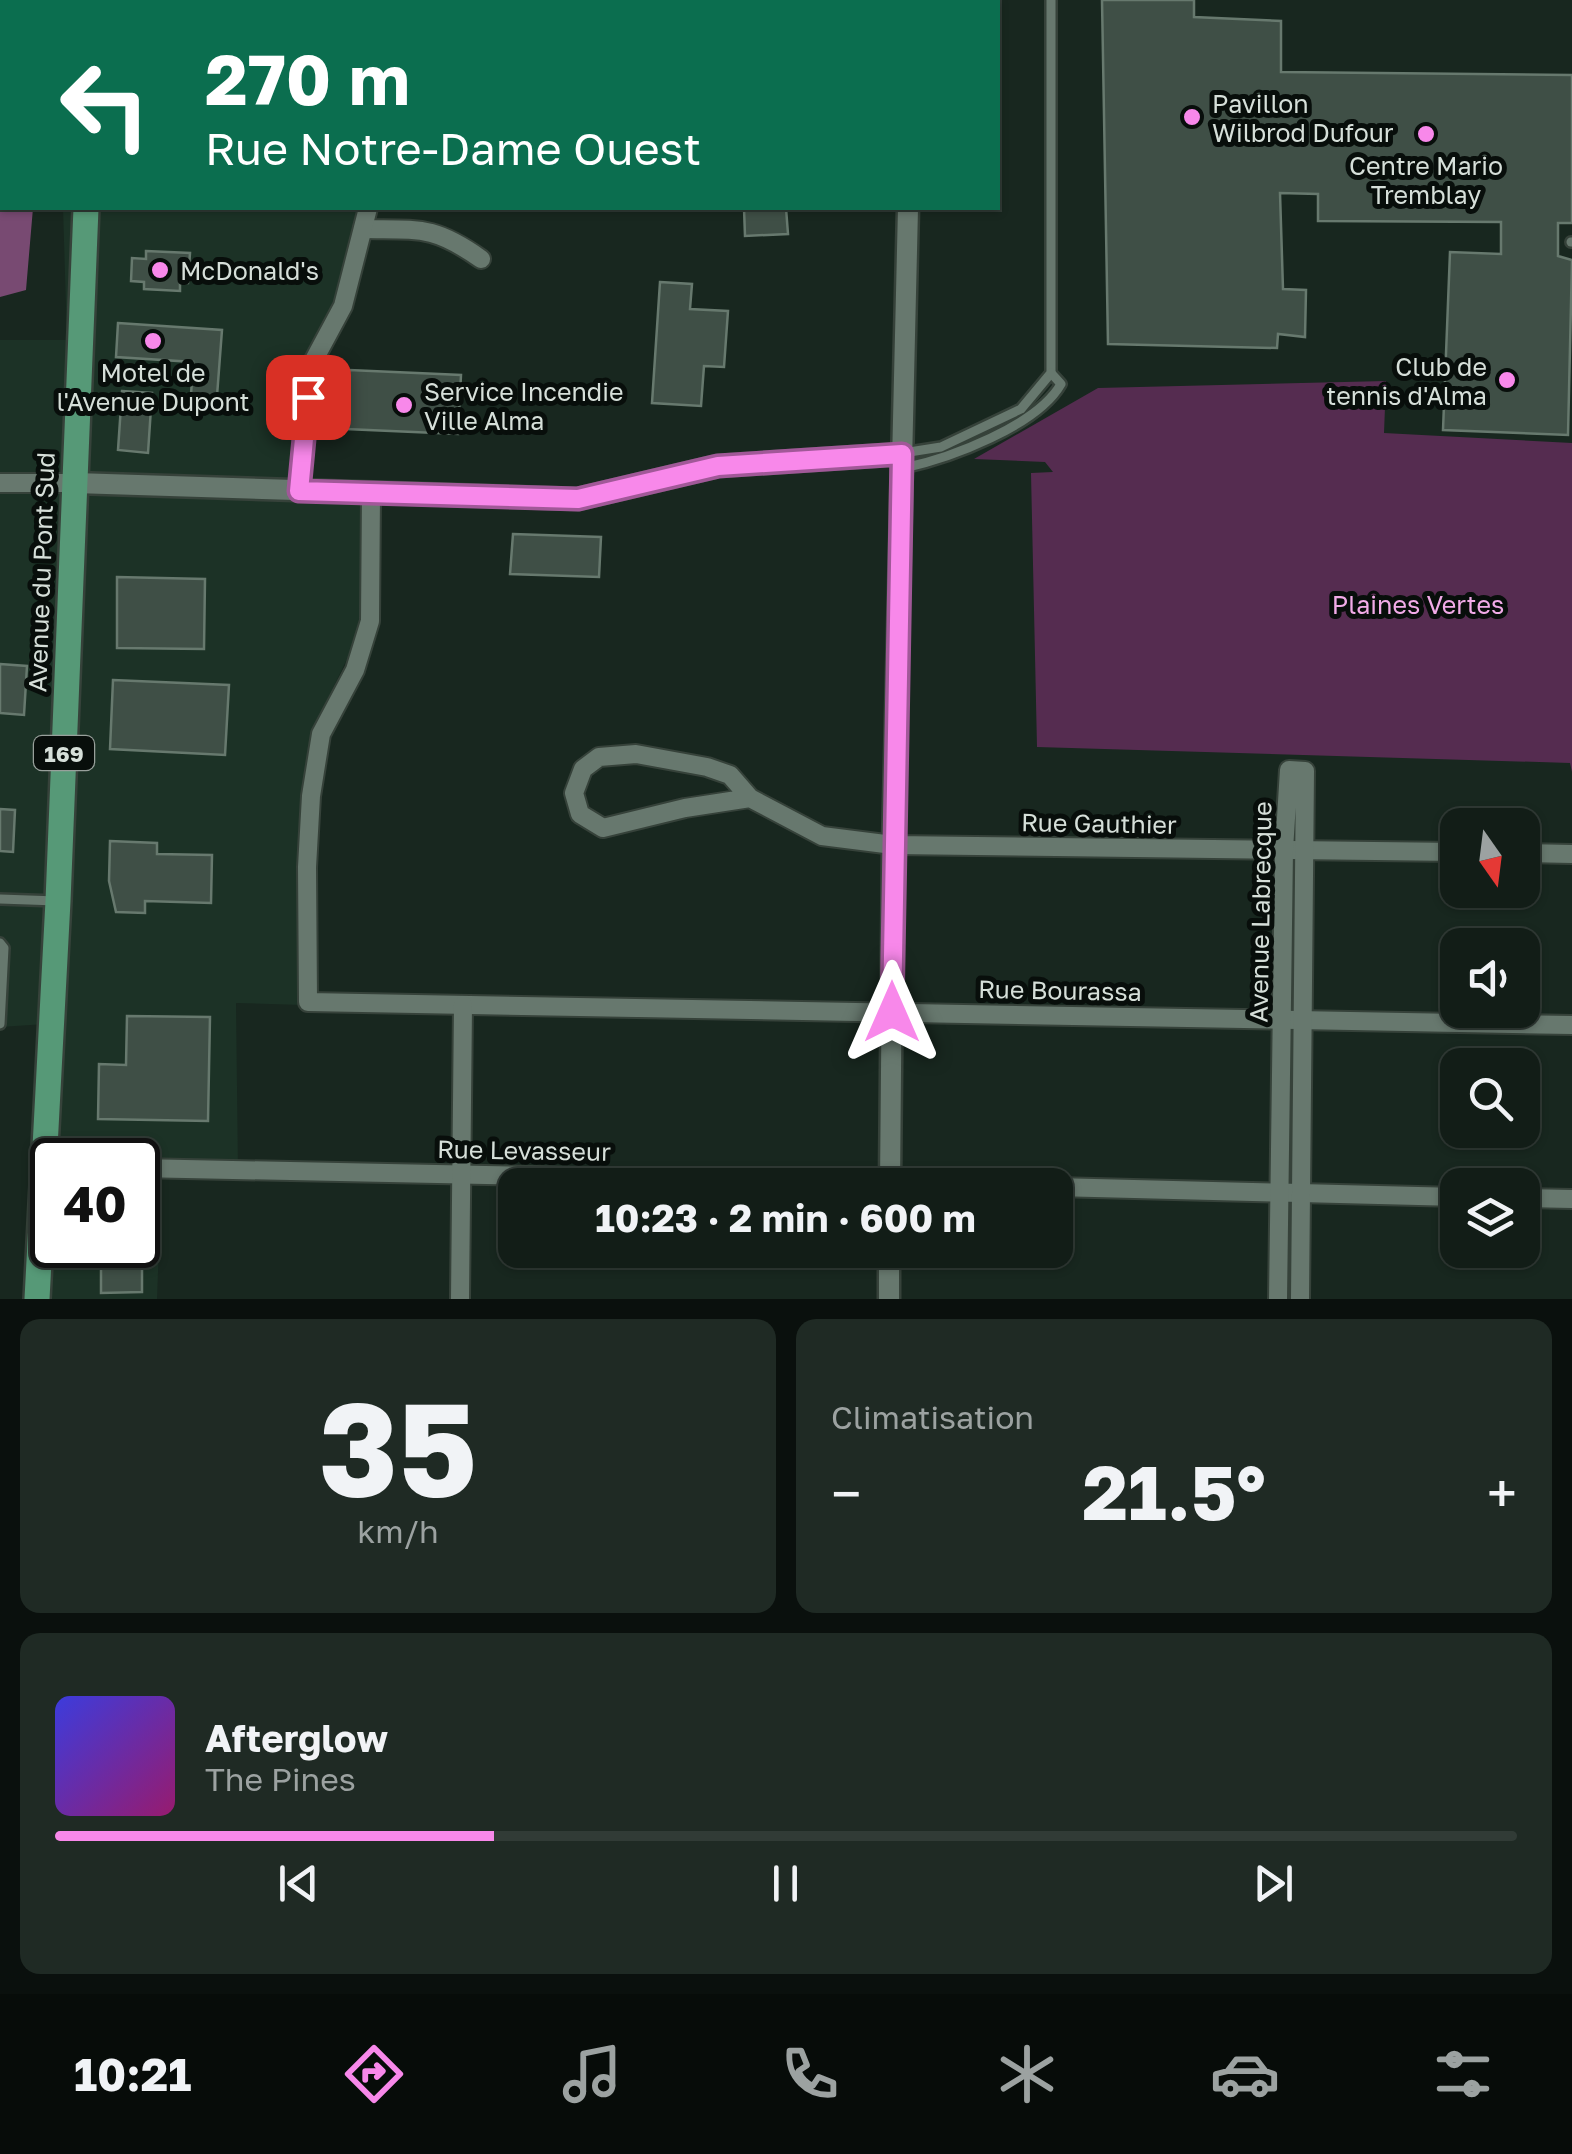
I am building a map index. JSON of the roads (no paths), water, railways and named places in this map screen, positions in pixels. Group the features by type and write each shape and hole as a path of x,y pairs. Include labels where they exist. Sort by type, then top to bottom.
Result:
{"main road":[{"name":"Avenue du Pont Sud","path":"68,483 71,210"},
{"name":"Avenue du Pont Sud","path":"42,1138 68,483 86,210"},
{"name":"Avenue du Pont Sud","path":"23,1299 30,1248"},
{"name":"Avenue du Pont Sud","path":"38,1299 39,1268"}],"street":[{"path":"299,491 314,360 343,306 368,210"},
{"path":"890,1168 892,844 908,210"},
{"path":"363,229 432,231 454,239 481,259"},
{"path":"0,483 578,499 718,466 902,461"},
{"name":"Rue Bourassa","path":"371,494 370,621 356,670 321,734 311,796 308,1002 1572,1025"},
{"name":"Rue Gauthier","path":"750,798 685,808 603,828 580,814 574,793 583,770 599,757 636,754 730,775 750,798 822,836 892,844 1440,852"},
{"name":"Avenue Labrecque","path":"1278,1299 1282,1019 1294,850"},
{"name":"Avenue Labrecque","path":"1294,850 1304,1020 1300,1299"},
{"path":"1540,853 1572,854"},
{"path":"460,1299 463,1006"},
{"name":"Rue Levasseur","path":"160,1168 498,1175"},
{"path":"1073,1188 1440,1197"},
{"path":"1540,1198 1572,1199"},
{"path":"888,1299 889,1268"}],"lane":[{"path":"902,461 942,447 1021,409 1052,374 1051,0"},
{"path":"902,461 926,464 1036,414 1062,384 1052,374"},
{"path":"0,899 51,900"},
{"path":"0,944 4,948 0,1024"}],"place":[{"name":"Pavillon Wilbrod Dufour","path":"1192,117"},
{"name":"Centre Mario Tremblay","path":"1426,134"},
{"name":"McDonald's","path":"160,270"},
{"name":"Motel de l'Avenue Dupont","path":"153,341"},
{"name":"Club de tennis d'Alma","path":"1507,380"},
{"name":"Service Incendie Ville Alma","path":"404,405"}],"park label":[{"name":"Plaines Vertes","path":"1418,604"}]}
